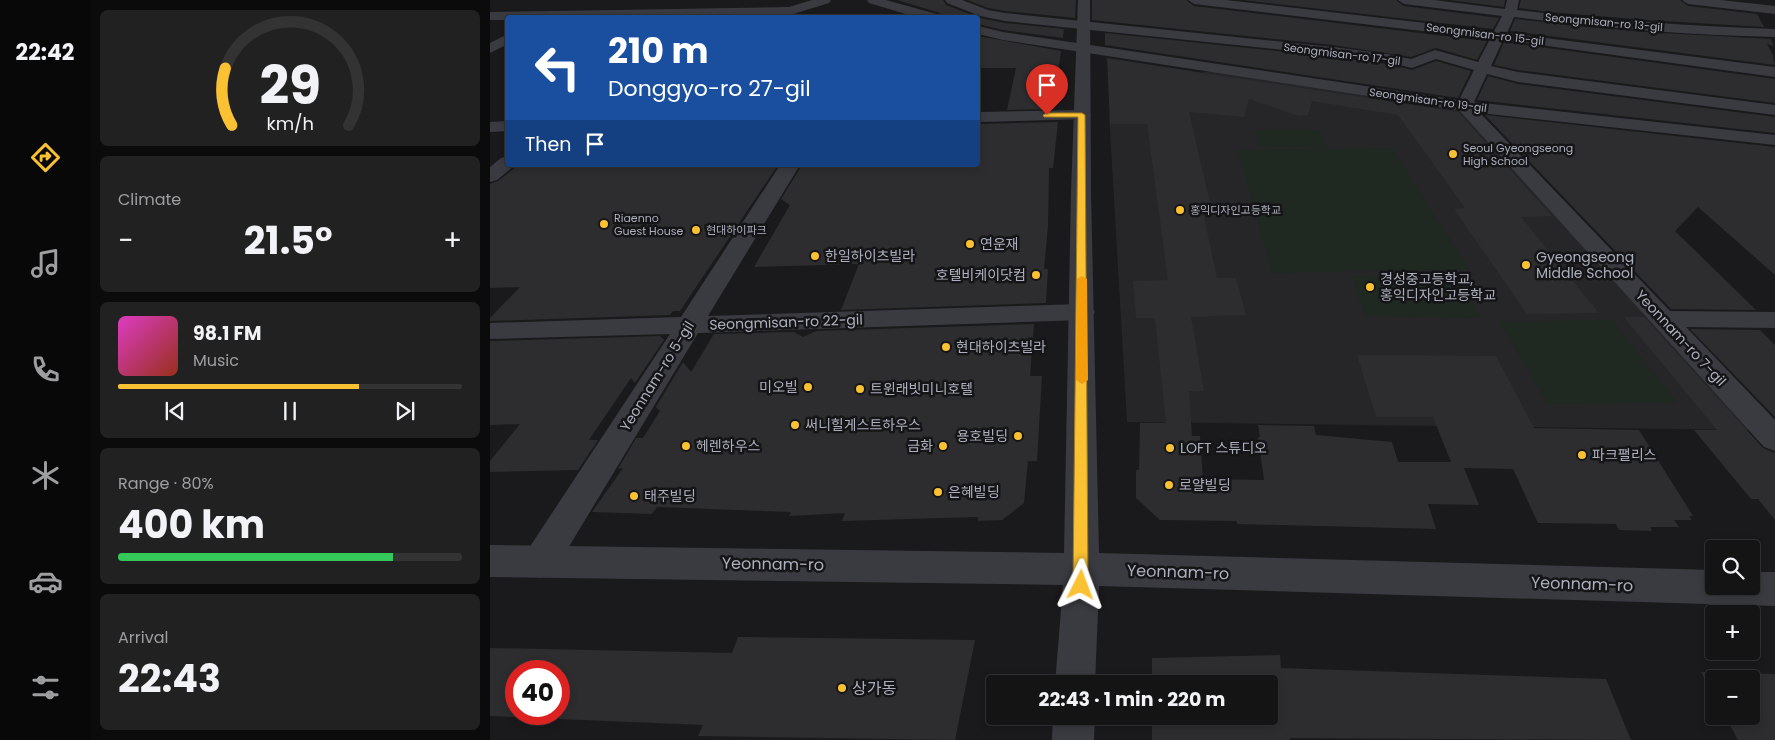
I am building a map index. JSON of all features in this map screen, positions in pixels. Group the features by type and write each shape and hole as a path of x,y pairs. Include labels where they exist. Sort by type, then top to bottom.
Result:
{"street":[{"path":"547,15 573,0"},
{"path":"689,15 708,0"},
{"path":"689,15 790,11 825,0"},
{"path":"872,0 925,15"},
{"path":"952,0 988,14 1083,37"},
{"path":"1076,675 1082,569 1082,115 1084,0"},
{"name":"Seongmisan-ro 15-gil","path":"1194,0 1603,48 1775,72"},
{"name":"Seongmisan-ro 13-gil","path":"1404,0 1444,6 1512,6 1591,23 1706,31 1760,31 1775,33"},
{"path":"1688,0 1746,3 1775,10"},
{"path":"1746,3 1760,31"},
{"path":"884,15 891,5"},
{"path":"1464,106 1512,6"},
{"path":"490,16 505,16"},
{"path":"980,30 1004,36 1083,37"},
{"name":"Seongmisan-ro 17-gil","path":"1083,37 1176,33 1388,58 1412,64 1436,54 1482,68 1518,76 1775,110"},
{"name":"Seongmisan-ro 19-gil","path":"1083,37 1464,106 1772,141"},
{"path":"490,49 505,40"},
{"name":"Yeonnam-ro 7-gil","path":"1464,106 1775,439"},
{"path":"980,116 1082,115"},
{"path":"490,127 505,126"},
{"path":"490,176 505,164"},
{"name":"Yeonnam-ro 5-gil","path":"540,562 789,167"},
{"name":"Seongmisan-ro 22-gil","path":"490,331 1082,312"},
{"path":"1663,319 1775,320"},
{"name":"Yeonnam-ro","path":"490,561 1082,569 1775,588"},
{"path":"1073,740 1074,725"}],"shaded area":[{"name":"경성중고등학교, 홍익디자인고등학교","path":"1211,71 1460,110 1749,430 1127,422 1109,113 1167,112 1203,72"},
{"path":"1255,130 1319,130 1326,147 1260,147"},
{"path":"1392,148 1469,269 1272,273 1238,150"},
{"path":"1352,276 1460,278 1481,318 1365,316"},
{"path":"1612,320 1677,403 1548,404 1499,321"}],"building":[{"path":"897,0 943,0 946,5 972,15 941,15 940,13"},
{"path":"967,0 1076,0 1075,18 1005,11 988,8"},
{"path":"1092,0 1186,0 1194,6 1487,41 1477,60 1436,48 1411,57 1333,45 1092,20"},
{"path":"1242,0 1396,0 1404,6 1499,18 1493,29"},
{"path":"1449,0 1505,0 1504,7"},
{"path":"1521,0 1680,0 1688,6 1757,14 1764,27 1549,12 1519,8"},
{"path":"980,18 1005,23 1064,29 1063,38 1003,30 980,24"},
{"path":"1515,19 1644,32 1771,39 1774,46 1767,44 1774,57 1775,65 1510,31"},
{"path":"1105,33 1333,57 1387,64 1412,70 1436,61 1471,71 1458,98 1105,45"},
{"path":"980,36 1061,51 1053,109 1007,110 1016,68 980,68"},
{"path":"1504,42 1775,79 1775,103 1518,70 1494,65"},
{"path":"1107,58 1458,112 1552,216 1521,217 1599,313 1527,314 1454,209 1465,208 1398,115 1312,101 1308,115 1299,116 1249,99 1244,117 1189,112 1211,207 1202,207 1217,278 1236,278 1246,315 1191,317 1204,391 1189,391 1192,436 1200,436 1203,479 1264,480 1258,425 1314,426 1316,435 1392,442 1398,462 1451,462 1433,417 1376,417 1357,355 1496,356 1534,428 1639,430 1693,516 1689,516 1692,520 1674,520 1679,527 1650,527 1652,531 1619,530 1616,524 1538,523 1513,469 1464,468 1479,505 1428,504 1436,529 1237,524 1237,521 1160,520 1136,498 1136,470 1139,470 1140,423 1166,423 1155,318 1136,318 1133,281 1168,280 1147,124 1110,124"},
{"path":"1488,76 1518,84 1775,117 1775,133 1477,100"},
{"path":"1485,115 1775,147 1775,275 1698,207 1675,231 1756,310 1671,309"},
{"path":"1058,122 1053,168 1049,168 1048,226 1044,269 1048,269 1046,303 841,310 859,264 754,267 790,205 781,199 801,167 980,167 980,124"},
{"path":"777,167 680,311 673,311 670,315 490,321 490,318 520,287 490,288 490,184 498,181 515,168"},
{"path":"1624,317 1644,317 1763,448 1775,453 1775,520 1758,499 1751,499 1694,430 1717,430"},
{"path":"1034,324 1030,376 1042,376 1037,461 1028,461 1024,503 1002,520 978,521 978,517 842,521 845,513 789,516 791,512 657,507 652,514 592,512 623,468 618,469 636,438 643,438 660,411 656,407 683,362 691,372 714,334 794,332 803,337 816,331"},
{"path":"1690,329 1760,330 1775,345 1775,417"},
{"path":"660,336 664,340 635,383 631,378 589,440 598,440 578,470 490,472 490,461 520,424 490,425 490,341"},
{"name":"상가동","path":"738,637 975,640 955,740 698,736 703,725 570,719 570,660 505,660 505,717 490,716 490,648 732,653"},
{"path":"1280,655 1281,668 1606,679 1631,740 1290,738 1290,740 1152,740 1152,725 1278,725 1278,675 1152,675 1152,658"},
{"path":"1760,674 1775,674 1775,740 1738,740 1730,725 1760,725"}],"slow traffic":[{"path":"1082,279 1082,380"}],"place":[{"name":"Seoul Gyeongseong High School","path":"1453,154"},
{"name":"홍익디자인고등학교","path":"1180,210"},
{"name":"Riaenno Guest House","path":"604,224"},
{"name":"현대하이파크","path":"696,230"},
{"name":"연운재","path":"970,244"},
{"name":"한일하이츠빌라","path":"815,256"},
{"name":"Gyeongseong Middle School","path":"1526,265"},
{"name":"호텔비케이닷컴","path":"1036,275"},
{"name":"경성중고등학교, 홍익디자인고등학교","path":"1370,287"},
{"name":"현대하이츠빌라","path":"946,347"},
{"name":"미오빌","path":"808,387"},
{"name":"트윈래빗미니호텔","path":"860,389"},
{"name":"써니힐게스트하우스","path":"795,425"},
{"name":"용호빌딩","path":"1018,436"},
{"name":"헤렌하우스","path":"686,446"},
{"name":"금화","path":"943,446"},
{"name":"LOFT 스튜디오","path":"1170,448"},
{"name":"파크팰리스","path":"1582,455"},
{"name":"로얄빌딩","path":"1169,485"},
{"name":"은혜빌딩","path":"938,492"},
{"name":"태주빌딩","path":"634,496"},
{"name":"상가동","path":"842,688"}],"route":[{"path":"1047,115 1082,115 1081,585"}]}
